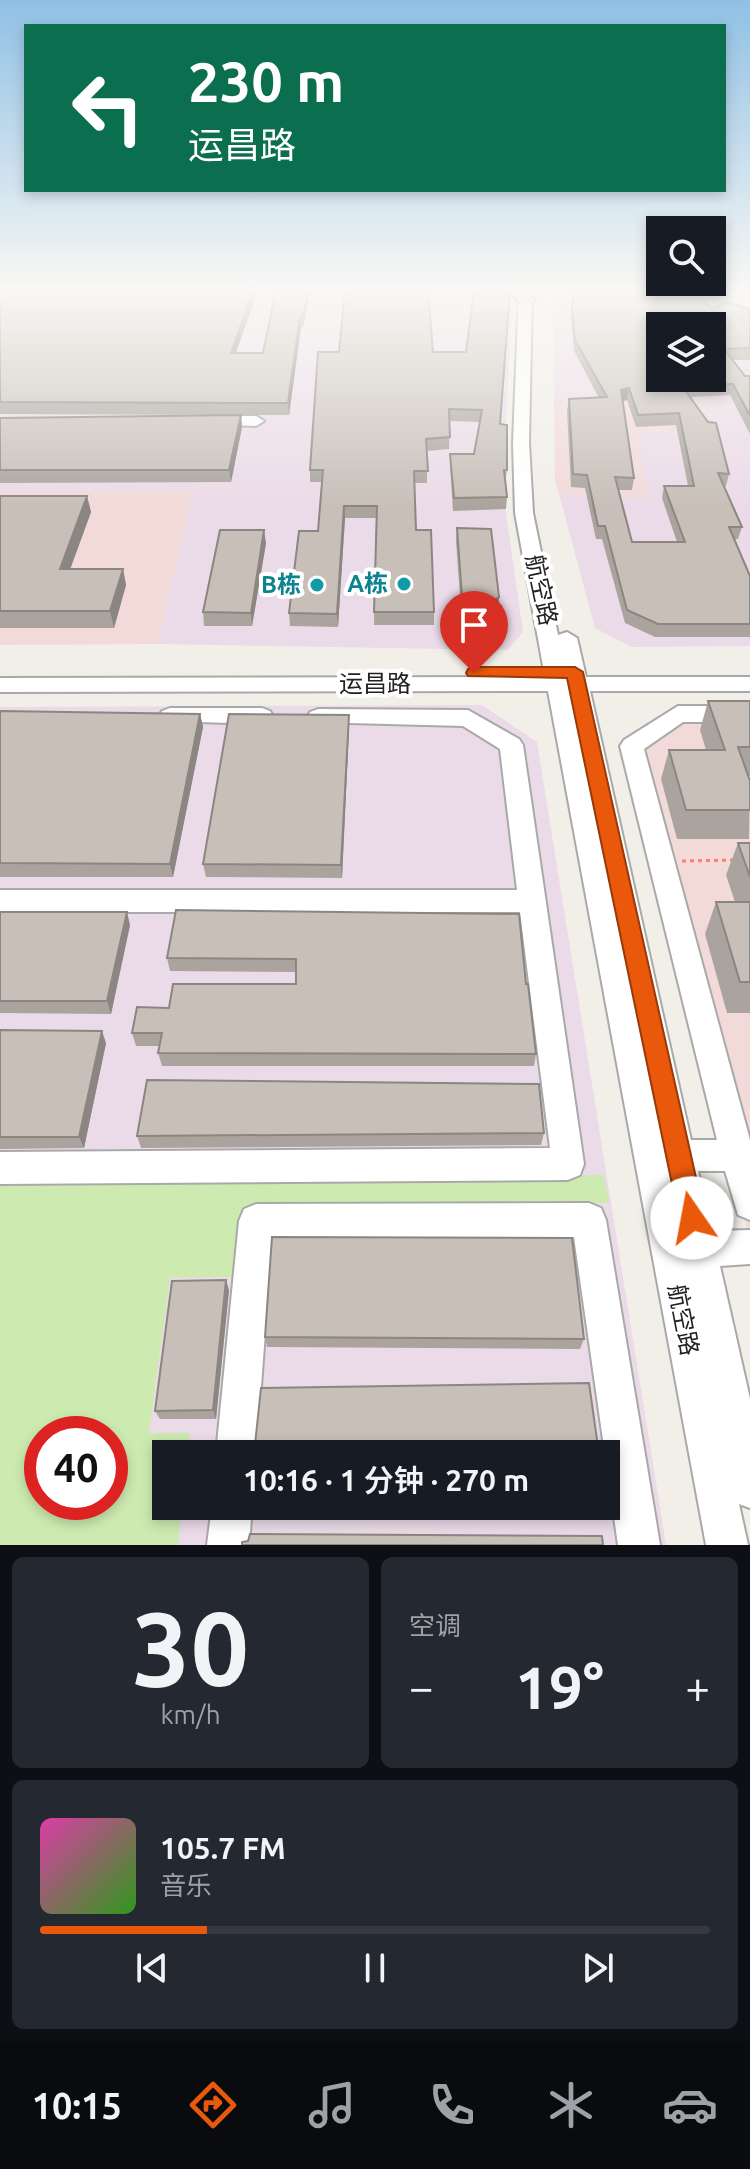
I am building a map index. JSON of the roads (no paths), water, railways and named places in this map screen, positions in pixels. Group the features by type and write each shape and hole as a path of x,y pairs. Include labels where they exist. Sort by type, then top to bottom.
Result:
{"street":[{"name":"航空路","path":"526,362 521,443 524,513 567,678 679,1156 750,1488"},
{"path":"196,421 256,421"},
{"name":"运昌路","path":"0,673 567,678 750,684"},
{"name":"运昌路","path":"0,685 750,673"},
{"name":"航空路","path":"567,678 727,1545"},
{"path":"750,714 678,714 632,746 750,1203"},
{"path":"0,1168 568,1164 511,745 468,718 140,716"},
{"path":"685,722 750,722"},
{"path":"0,901 531,901"},
{"path":"679,1156 738,1155"},
{"path":"237,1440 256,1221 589,1220 639,1545"},
{"path":"699,1249 750,1247"},
{"path":"228,1545 231,1520"}],"place":[{"name":"A栋","path":"404,584"},
{"name":"B栋","path":"317,585"}]}
